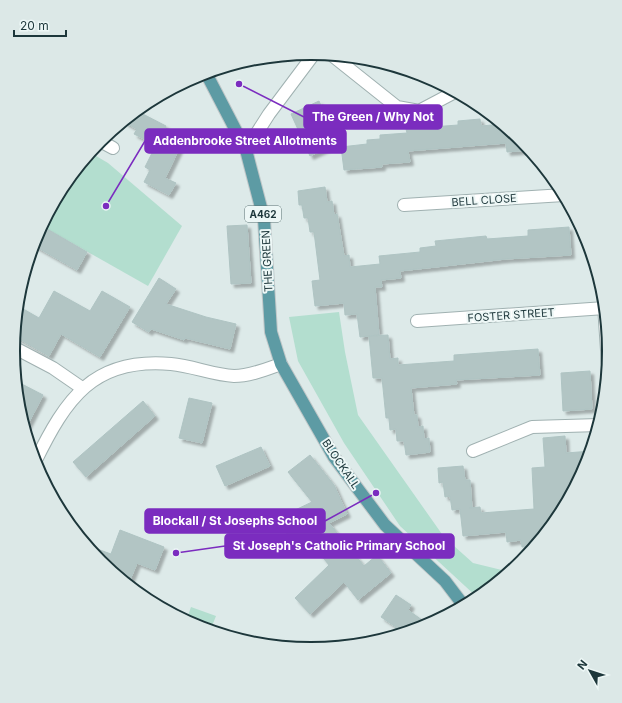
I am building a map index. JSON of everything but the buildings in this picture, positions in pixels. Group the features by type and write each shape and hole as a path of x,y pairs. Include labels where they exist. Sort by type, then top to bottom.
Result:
{"main road":[{"name":"THE GREEN","path":"209,79 246,150 264,219 271,332 281,364"},
{"name":"BLOCKALL","path":"281,364 334,457 385,525 445,581 460,601"}],"street":[{"path":"246,150 269,114 309,60"},
{"path":"342,62 397,106 419,111 449,95"},
{"path":"107,145 113,148"},
{"name":"BELL CLOSE","path":"404,205 557,196"},
{"name":"FOSTER STREET","path":"417,321 599,308"},
{"path":"20,351 53,368 82,388"},
{"path":"39,455 65,408 82,388 94,379 109,373 125,367 146,364 172,364 236,376 259,372 281,364"},
{"path":"473,451 532,427 592,425"}],"green space":[{"path":"96,156 108,163 182,226 148,286 47,229 69,190 80,174"},
{"path":"339,312 345,352 358,415 444,537 473,563 503,570 473,593 400,526 344,443 298,361 289,317"},
{"path":"191,607 216,616 212,625 188,615"}],"place":[{"name":"The Green / Why Not","path":"239,84"},
{"name":"Addenbrooke Street Allotments","path":"106,206"},
{"name":"Blockall / St Josephs School","path":"376,493"},
{"name":"St Joseph's Catholic Primary School","path":"176,553"}]}
